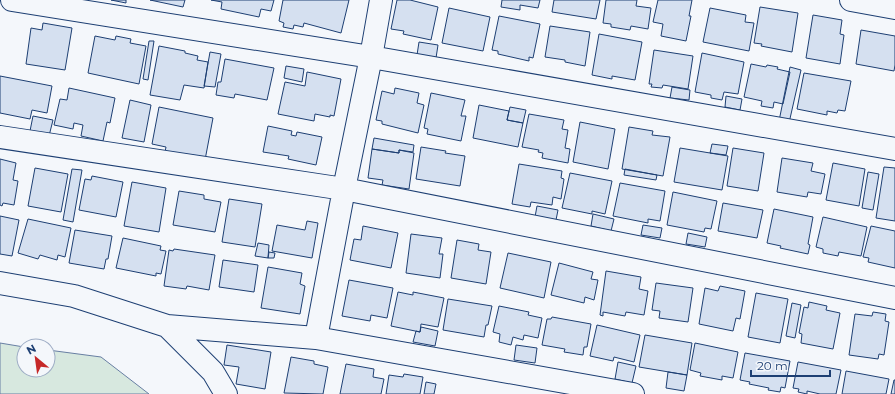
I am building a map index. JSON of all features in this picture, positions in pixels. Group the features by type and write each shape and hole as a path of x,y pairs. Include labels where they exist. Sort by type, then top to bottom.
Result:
{"street":[{"path":"12,0 371,57 895,149"},
{"path":"316,338 381,0"},
{"path":"851,0 895,8"},
{"path":"0,137 344,189 895,298"},
{"path":"0,283 74,296 166,326 316,338 633,394"},
{"path":"166,326 213,372 226,394"}],"shaded area":[{"path":"0,343 16,346 16,378 56,378 56,351 101,357 149,394 0,394"}],"building":[{"path":"111,0 126,0 126,3"},
{"path":"150,0 185,0 183,7"},
{"path":"211,0 274,0 271,11 261,9 259,17 221,9 222,2"},
{"path":"283,0 349,0 341,33 304,23 303,27 294,25 293,29 283,27 284,23 279,21"},
{"path":"397,0 410,0 438,7 431,40 403,34 404,31 391,29"},
{"path":"502,0 540,0 538,8 520,5 520,10 501,7"},
{"path":"554,0 600,0 596,19 552,12"},
{"path":"606,0 637,0 636,6 651,8 648,29 631,26 630,30 611,27 611,24 603,23"},
{"path":"658,0 692,0 689,16 691,16 686,41 661,36 663,24 653,22"},
{"path":"760,7 798,13 792,52 761,46 762,44 754,43"},
{"path":"449,8 490,17 483,51 442,43"},
{"path":"710,8 746,15 745,22 754,23 749,51 703,42"},
{"path":"813,15 842,20 840,34 844,35 840,64 806,58"},
{"path":"499,16 540,24 533,58 529,57 529,61 498,54 498,51 492,50"},
{"path":"43,23 72,28 65,70 26,64 31,28 42,30"},
{"path":"550,26 590,32 585,66 565,62 565,60 545,57"},
{"path":"861,30 895,36 894,71 856,64"},
{"path":"599,34 642,42 635,80 612,76 612,79 592,75"},
{"path":"95,36 115,40 116,36 131,39 130,43 146,46 139,84 88,73"},
{"path":"149,41 154,41 148,80 143,79"},
{"path":"419,42 438,45 436,58 417,55"},
{"path":"159,46 185,51 185,53 198,56 197,60 208,62 204,88 184,85 180,100 150,95"},
{"path":"654,50 693,56 688,89 663,85 662,88 651,87 652,84 649,84"},
{"path":"210,52 221,54 215,87 204,86"},
{"path":"702,53 744,62 738,94 724,92 722,100 711,98 711,95 695,92"},
{"path":"225,59 274,68 267,100 235,94 234,98 216,95 218,82 221,82"},
{"path":"751,64 766,67 767,65 778,67 777,69 790,72 783,104 774,102 773,108 761,106 762,101 744,97"},
{"path":"286,66 304,69 302,82 284,78"},
{"path":"790,67 801,70 789,123 779,121"},
{"path":"307,72 341,79 334,116 330,115 330,117 315,114 314,121 278,114 285,82 305,86"},
{"path":"804,73 851,81 845,111 838,110 837,113 827,111 827,115 797,109"},
{"path":"0,76 52,86 47,113 32,110 30,119 0,113"},
{"path":"672,87 690,90 689,100 670,98"},
{"path":"69,88 115,98 110,123 107,122 103,141 81,136 83,125 74,123 73,129 54,125 60,99 67,100"},
{"path":"395,88 419,93 417,103 424,105 418,133 382,124 382,121 376,120 382,91 394,94"},
{"path":"431,93 465,100 461,116 466,116 461,141 427,134 428,129 424,128"},
{"path":"726,96 742,99 740,110 725,107"},
{"path":"130,100 151,105 144,142 122,138"},
{"path":"479,105 509,111 507,120 523,123 518,147 473,138"},
{"path":"159,107 213,118 205,160 165,152 166,147 152,144"},
{"path":"510,107 526,110 523,123 507,120"},
{"path":"529,114 564,120 562,129 568,130 565,148 570,149 568,163 542,158 543,153 538,152 539,150 522,147"},
{"path":"33,116 53,120 49,136 30,131"},
{"path":"580,122 615,129 608,169 573,162"},
{"path":"268,126 292,131 291,135 296,136 297,132 322,137 316,165 288,159 289,156 263,152"},
{"path":"629,127 653,131 652,135 670,137 663,176 622,169"},
{"path":"374,138 414,145 413,152 399,150 399,153 372,149"},
{"path":"712,144 728,146 726,155 710,153"},
{"path":"421,147 465,156 460,186 416,179"},
{"path":"680,148 728,156 722,190 674,182"},
{"path":"733,148 764,153 758,191 727,186"},
{"path":"372,149 399,153 399,150 414,153 409,189 382,185 383,180 368,178"},
{"path":"782,158 813,163 811,171 825,174 821,194 808,192 807,197 777,192"},
{"path":"0,159 16,163 13,180 18,181 14,205 3,203 2,206 0,205"},
{"path":"833,163 865,169 859,206 826,200"},
{"path":"519,164 562,171 561,178 564,179 561,199 553,197 552,205 531,202 530,207 512,204"},
{"path":"884,167 895,168 895,221 876,218"},
{"path":"35,168 68,174 61,212 28,206"},
{"path":"72,169 82,170 73,222 63,220"},
{"path":"625,169 657,175 656,180 624,175"},
{"path":"868,172 879,174 873,210 862,208"},
{"path":"570,173 612,181 605,214 592,211 592,214 562,208"},
{"path":"92,176 123,182 116,217 79,210 85,179 91,180"},
{"path":"132,182 166,188 159,232 124,226"},
{"path":"620,183 665,191 660,221 648,219 648,223 613,216"},
{"path":"179,191 204,195 204,199 221,202 215,232 173,225"},
{"path":"673,192 717,201 711,229 705,228 704,232 667,225"},
{"path":"229,199 262,204 255,247 222,242"},
{"path":"723,203 763,210 757,238 718,231"},
{"path":"537,206 558,210 556,220 535,217"},
{"path":"774,209 813,217 808,244 810,245 808,254 780,248 781,246 767,243"},
{"path":"593,214 614,219 611,231 591,226"},
{"path":"0,216 19,220 12,256 0,254"},
{"path":"823,217 867,227 861,256 839,252 838,256 823,253 823,249 816,247"},
{"path":"28,219 71,228 65,257 58,255 57,260 40,255 38,259 18,253"},
{"path":"307,221 318,223 312,258 272,251 277,225 305,230"},
{"path":"643,225 662,228 660,238 641,235"},
{"path":"363,226 398,233 391,268 350,260 354,239 361,240"},
{"path":"871,226 895,231 895,268 868,262 869,258 863,257"},
{"path":"75,230 112,236 108,259 106,259 104,269 69,263"},
{"path":"688,233 707,237 705,247 686,244"},
{"path":"411,234 442,238 439,254 443,254 440,278 406,273"},
{"path":"123,238 161,246 160,250 166,251 161,274 156,273 156,276 116,268"},
{"path":"457,240 479,244 478,250 491,252 486,284 451,278"},
{"path":"258,243 269,245 268,258 255,256"},
{"path":"174,249 215,255 209,290 187,286 186,289 164,286 169,250 173,251"},
{"path":"269,252 275,253 274,258 268,258"},
{"path":"508,253 551,262 544,298 500,288"},
{"path":"223,260 258,265 254,292 219,287"},
{"path":"559,263 593,272 591,279 598,280 594,300 585,297 584,303 551,295"},
{"path":"268,267 302,273 300,284 305,286 300,314 261,308"},
{"path":"606,271 641,277 639,289 648,291 644,315 626,312 625,316 603,312 603,316 600,315"},
{"path":"349,280 393,288 387,318 371,315 370,321 342,316"},
{"path":"656,283 693,288 688,322 659,318 660,311 652,310"},
{"path":"720,286 745,291 740,319 736,318 733,331 699,324 705,288 718,291"},
{"path":"398,292 413,295 413,292 444,298 438,327 421,324 420,332 391,326"},
{"path":"756,293 788,299 780,343 748,337"},
{"path":"448,299 492,306 484,337 443,330"},
{"path":"809,302 827,306 826,310 840,313 833,349 801,343 802,334 799,333 804,307 808,308"},
{"path":"792,303 801,305 795,338 786,336"},
{"path":"499,306 529,312 528,315 542,318 538,338 524,335 523,340 513,337 511,345 499,342 500,334 493,332"},
{"path":"873,312 886,314 885,321 889,322 884,355 879,354 878,359 849,355 855,314 872,316"},
{"path":"552,317 591,324 587,347 584,347 583,355 564,352 565,349 542,345 547,319 551,319"},
{"path":"597,325 640,335 634,362 614,357 613,361 590,356"},
{"path":"421,327 438,331 435,346 413,342 416,331 420,332"},
{"path":"645,335 692,343 687,375 639,367"},
{"path":"695,343 738,352 733,378 722,376 722,380 700,376 701,373 690,370"},
{"path":"227,345 271,352 265,389 236,384 239,367 224,365"},
{"path":"516,345 537,348 535,363 514,360"},
{"path":"745,353 790,361 785,388 781,387 780,392 768,390 769,388 749,384 750,382 740,380"},
{"path":"291,357 314,361 314,364 328,367 323,394 284,393"},
{"path":"618,362 636,366 632,383 615,379"},
{"path":"798,362 841,370 836,394 820,394 807,391 807,394 798,392 799,389 793,388"},
{"path":"346,364 374,369 373,377 384,379 381,394 340,394"},
{"path":"846,371 889,379 886,394 842,394"},
{"path":"668,372 687,375 684,391 666,388"},
{"path":"404,374 423,377 420,394 386,394 389,375 403,377"},
{"path":"894,380 895,394 891,394"},
{"path":"426,382 436,384 434,394 424,394"}]}
